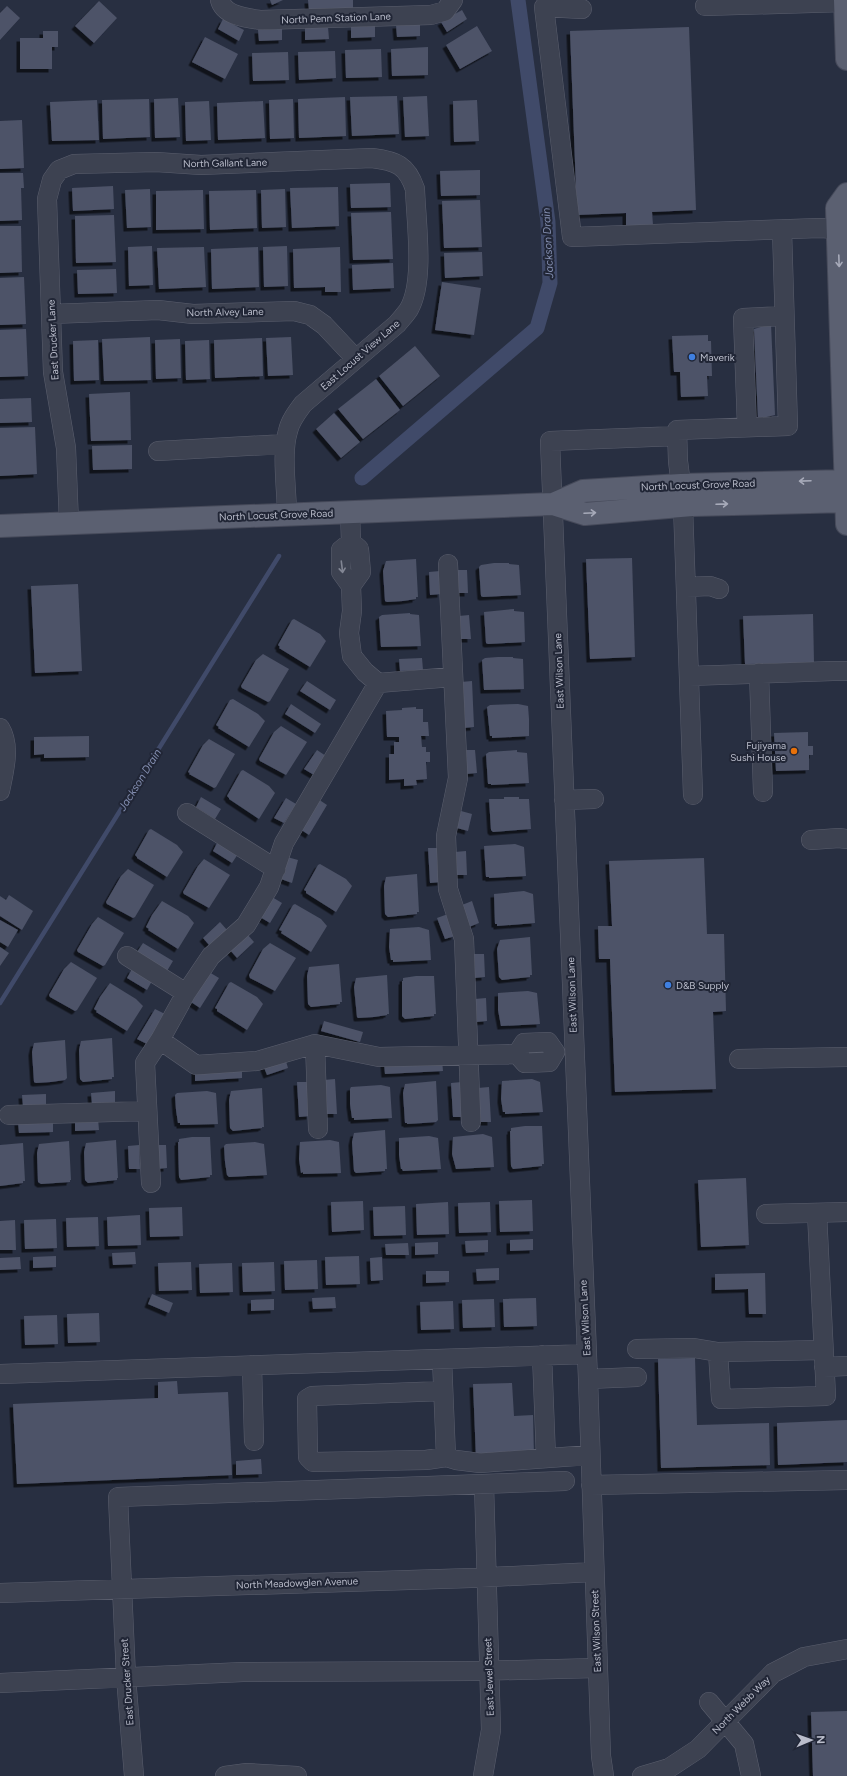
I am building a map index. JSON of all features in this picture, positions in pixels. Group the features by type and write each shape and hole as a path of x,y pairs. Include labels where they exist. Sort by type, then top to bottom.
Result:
{"main road":[{"path":"845,1 847,59"},
{"path":"847,194 837,208 847,524"},
{"name":"North Locust Grove Road","path":"0,526 553,504 582,490 682,496 846,491"}],"street":[{"name":"North Penn Station Lane","path":"220,0 221,4 230,12 244,18 261,20 431,15 445,11 453,0"},
{"path":"705,6 845,1"},
{"path":"582,9 544,7 572,237 838,229"},
{"name":"North Gallant Lane","path":"52,180 58,170 74,164 156,162 201,165 372,158 390,160 403,167"},
{"name":"East Locust View Lane","path":"287,515 285,444 288,430 294,416 304,404 397,324 409,309 415,292 418,274 415,189 411,177 403,167"},
{"name":"East Drucker Lane","path":"52,180 47,199 51,314 54,372 66,448 69,523"},
{"path":"693,795 686,587 682,496 678,461 677,430 788,426 782,230"},
{"name":"North Alvey Lane","path":"51,314 158,310 193,314 294,311 310,315 324,325 356,359"},
{"path":"747,428 743,318 784,316"},
{"name":"East Wilson Lane","path":"591,1485 550,440 677,436"},
{"path":"158,451 285,444"},
{"path":"350,512 351,542 359,549 361,572 352,586 352,611 349,633 352,656 365,672 378,683 452,678"},
{"path":"448,564 452,678 458,778 446,836 448,889 464,939 471,1122"},
{"path":"686,587 710,586 719,589"},
{"path":"689,676 847,671"},
{"path":"759,674 764,792"},
{"path":"151,1183 145,1063 160,1040 186,993 211,956 246,925 270,887 284,843 378,683"},
{"path":"0,728 6,742 6,758 0,791"},
{"path":"564,800 594,799"},
{"path":"187,813 276,869"},
{"path":"811,840 839,838 847,839"},
{"path":"127,956 186,993"},
{"path":"160,1040 196,1065 257,1061 315,1044 379,1057 517,1054 524,1043 548,1042 555,1052 574,1051"},
{"path":"315,1044 318,1129"},
{"path":"739,1059 847,1057"},
{"path":"9,1115 147,1111"},
{"path":"766,1214 847,1212"},
{"path":"718,1352 721,1399 826,1396 817,1213"},
{"path":"636,1349 694,1348 718,1352 823,1358 847,1366"},
{"path":"0,1374 587,1354"},
{"path":"542,1356 546,1458"},
{"path":"442,1359 446,1457"},
{"path":"252,1365 254,1441"},
{"path":"588,1379 638,1377"},
{"path":"443,1391 312,1396 307,1399 308,1457 313,1462 426,1460 446,1457 456,1460 480,1463 590,1455"},
{"path":"591,1485 847,1480"},
{"path":"484,1484 565,1481"},
{"name":"East Jewel Street","path":"483,1776 490,1730 484,1484"},
{"name":"East Drucker Street","path":"134,1776 126,1677 118,1497 484,1484"},
{"name":"East Wilson Street","path":"591,1485 600,1756 604,1776"},
{"name":"North Meadowglen Avenue","path":"0,1593 594,1572"},
{"name":"North Webb Way","path":"642,1776 669,1768 698,1749 773,1673 804,1657 847,1649"},
{"path":"0,1683 243,1672 598,1668"},
{"path":"709,1702 744,1744 751,1776"},
{"path":"225,1776 247,1773 297,1776"}],"building":[{"path":"270,0 283,0 272,5"},
{"path":"308,0 353,0 353,8 309,10"},
{"path":"99,1 117,18 94,43 75,26"},
{"path":"7,6 20,18 0,40 0,13"},
{"path":"462,10 467,19 447,32 441,22"},
{"path":"223,19 244,30 239,41 218,29"},
{"path":"420,24 420,36 397,37 396,25"},
{"path":"375,26 375,37 351,38 351,27"},
{"path":"477,26 492,51 460,69 446,45"},
{"path":"328,27 329,39 305,40 305,28"},
{"path":"689,27 696,210 652,212 653,225 626,226 626,213 577,215 570,31"},
{"path":"282,29 282,40 259,41 258,30"},
{"path":"43,31 58,31 58,47 52,47 52,69 20,69 20,38 43,38"},
{"path":"205,37 238,54 225,79 192,62"},
{"path":"428,47 428,75 392,76 391,49"},
{"path":"381,49 382,77 346,78 345,50"},
{"path":"335,51 336,78 299,80 298,52"},
{"path":"288,52 289,80 253,81 252,53"},
{"path":"397,96 399,134 352,136 350,97"},
{"path":"427,96 429,136 405,137 403,97"},
{"path":"345,97 346,136 299,138 298,99"},
{"path":"178,98 180,137 155,138 154,99"},
{"path":"149,99 150,137 103,139 102,100"},
{"path":"293,99 294,138 270,139 269,100"},
{"path":"97,100 99,140 52,141 50,102"},
{"path":"477,100 479,141 454,142 453,101"},
{"path":"209,101 211,140 186,141 185,102"},
{"path":"263,101 265,138 218,140 217,103"},
{"path":"22,120 24,168 0,169 0,121"},
{"path":"480,170 480,195 441,196 440,171"},
{"path":"0,173 23,173 24,188 21,188 22,220 0,221"},
{"path":"390,183 391,207 351,208 350,184"},
{"path":"113,186 114,209 73,211 72,188"},
{"path":"338,187 339,226 292,228 290,188"},
{"path":"150,189 151,227 127,228 125,190"},
{"path":"285,189 286,227 262,228 261,190"},
{"path":"203,190 204,229 156,230 156,191"},
{"path":"256,190 257,228 210,230 209,191"},
{"path":"480,200 482,247 444,248 442,201"},
{"path":"391,212 393,259 353,260 351,213"},
{"path":"114,215 116,262 76,263 75,216"},
{"path":"0,226 21,226 22,272 0,273"},
{"path":"152,246 153,285 129,286 128,247"},
{"path":"287,246 288,286 264,287 263,247"},
{"path":"204,247 206,287 159,289 157,248"},
{"path":"258,247 259,287 212,289 211,249"},
{"path":"340,247 341,292 325,292 325,287 294,288 293,249"},
{"path":"482,252 483,276 445,278 444,253"},
{"path":"393,263 394,288 353,290 352,265"},
{"path":"116,269 117,293 78,294 77,270"},
{"path":"24,277 26,324 0,325 0,278"},
{"path":"442,282 481,288 474,335 435,330"},
{"name":"Maverik","path":"771,324 775,415 758,419 754,329"},
{"path":"26,329 28,376 0,377 0,330"},
{"name":"Maverik","path":"708,335 708,341 711,341 712,376 707,376 708,396 681,397 680,372 674,372 672,336"},
{"path":"150,337 151,380 104,381 102,339"},
{"path":"291,337 293,375 268,376 266,338"},
{"path":"262,338 263,376 215,378 214,340"},
{"path":"180,339 181,378 156,379 155,340"},
{"path":"98,340 99,380 74,381 73,341"},
{"path":"209,340 210,379 186,380 185,341"},
{"path":"415,346 440,376 403,406 379,376"},
{"path":"376,379 400,410 363,439 338,409"},
{"path":"130,392 131,440 91,441 89,394"},
{"path":"31,398 32,422 0,423 0,399"},
{"path":"334,413 360,442 341,458 316,429"},
{"path":"35,427 37,474 0,476 0,428"},
{"path":"132,445 132,469 93,470 92,446"},
{"path":"632,558 635,657 590,659 586,559"},
{"path":"416,559 418,597 416,597 416,599 403,601 385,601 383,571 386,561"},
{"path":"494,563 519,565 521,595 481,596 479,567 481,565"},
{"path":"457,570 467,570 468,593 457,593"},
{"path":"440,571 441,594 430,595 429,572"},
{"path":"78,584 82,671 35,673 31,586"},
{"path":"514,609 514,611 524,612 525,642 486,643 484,612"},
{"path":"410,613 419,615 421,646 381,647 379,617 382,615"},
{"path":"813,614 814,663 745,664 743,616"},
{"path":"469,615 471,639 460,639 459,616"},
{"path":"294,619 320,634 326,641 310,667 279,648 280,647 278,645"},
{"path":"263,654 289,669 268,702 242,688 241,686 256,660"},
{"path":"498,657 523,659 524,689 484,690 482,660 485,658"},
{"path":"422,658 423,670 400,671 399,659"},
{"path":"307,681 336,700 330,710 300,691"},
{"path":"472,681 474,727 463,728 461,682"},
{"path":"233,699 258,714 265,721 249,747 218,728 219,727 216,725 230,700"},
{"path":"291,704 321,724 315,733 285,714"},
{"path":"518,704 528,706 529,736 492,738 492,736 490,736 487,707 490,705"},
{"path":"416,707 416,709 423,709 423,722 428,722 429,736 421,736 422,747 426,747 426,752 430,752 430,762 426,762 427,779 416,780 417,785 404,786 404,779 389,780 389,754 394,754 394,742 399,742 399,737 387,737 386,711"},
{"path":"281,726 307,742 286,775 260,761 259,759 274,732"},
{"path":"808,732 808,746 813,746 813,755 809,755 809,770 776,771 774,733"},
{"path":"89,736 89,757 44,758 44,754 34,755 34,737"},
{"path":"209,739 235,754 214,788 188,772 203,745"},
{"path":"317,750 326,756 314,775 304,769"},
{"path":"464,750 475,750 477,773 466,774"},
{"path":"517,750 517,752 527,753 529,783 488,784 486,754 489,752"},
{"path":"243,770 269,786 275,793 259,819 229,799 227,796"},
{"path":"201,797 221,809 215,819 196,807"},
{"path":"504,797 529,799 531,829 493,832 491,830 489,799 504,799"},
{"path":"286,798 296,804 284,823 274,818"},
{"path":"318,799 327,805 309,835 300,829"},
{"path":"461,811 472,814 468,831 457,828"},
{"path":"151,829 177,845 183,852 167,877 137,858 135,855"},
{"path":"218,841 238,854 232,863 213,851"},
{"path":"515,844 524,847 526,876 486,877 484,846"},
{"path":"428,848 439,848 441,882 430,883"},
{"path":"466,851 467,875 457,875 455,852"},
{"path":"287,857 298,860 292,883 281,879"},
{"name":"D&B Supply","path":"704,858 707,934 724,934 726,1011 713,1012 716,1089 615,1092 610,959 599,959 598,926 612,926 609,861"},
{"path":"204,859 230,875 209,908 183,892 198,866"},
{"path":"320,864 346,879 352,886 336,912 306,893 304,890"},
{"path":"128,869 154,885 133,918 107,904 106,902 121,876"},
{"path":"417,874 419,912 417,912 417,914 388,917 385,914 384,886 386,877"},
{"path":"524,891 533,894 535,923 497,926 497,924 495,924 494,894"},
{"path":"9,895 33,911 22,930 0,916 0,896 6,900"},
{"path":"272,897 282,903 270,923 260,917"},
{"path":"162,901 188,916 194,923 178,949 148,930 149,929 146,927"},
{"path":"472,901 479,923 469,927 462,905"},
{"path":"295,904 321,919 327,926 311,952 281,933 282,931 279,930"},
{"path":"448,914 455,936 445,939 437,918"},
{"path":"98,917 124,933 103,966 77,950 92,924"},
{"path":"0,920 18,930 8,947 0,942"},
{"path":"220,922 227,930 210,946 203,938"},
{"path":"419,927 429,930 431,960 393,962 393,960 391,960 389,947 390,929"},
{"path":"247,934 254,942 237,958 230,950"},
{"path":"530,937 532,975 530,975 530,977 502,980 499,977 497,949 500,940"},
{"path":"143,943 173,961 167,971 137,952"},
{"path":"270,943 296,958 275,991 250,978 249,975 263,949"},
{"path":"0,947 9,953 0,966"},
{"path":"473,954 484,954 485,977 474,978"},
{"path":"71,962 97,978 75,1011 49,995 64,969"},
{"path":"339,964 342,1002 340,1002 340,1004 311,1007 308,1004 307,976 309,967"},
{"path":"132,969 152,981 147,990 127,978"},
{"path":"209,972 219,978 200,1008 191,1002"},
{"path":"387,975 389,1014 358,1018 354,987 356,978"},
{"path":"434,976 436,1014 434,1014 434,1016 405,1019 402,1016 402,981 403,978"},
{"path":"231,982 257,997 263,1004 247,1030 217,1011 215,1008"},
{"path":"110,983 136,999 143,1006 127,1031 96,1012 97,1011 94,1009"},
{"path":"528,991 537,993 540,1024 501,1026 498,1010 498,993"},
{"path":"486,998 487,1021 476,1022 475,999"},
{"path":"155,1009 165,1014 147,1044 137,1039"},
{"path":"324,1021 363,1032 360,1042 321,1031"},
{"path":"112,1038 114,1077 112,1077 112,1079 83,1082 80,1079 79,1050 81,1041"},
{"path":"65,1040 67,1078 65,1080 51,1082 34,1082 32,1052 34,1043"},
{"path":"285,1058 288,1068 267,1075 263,1065"},
{"path":"442,1060 443,1071 385,1074 384,1063"},
{"path":"242,1067 242,1078 195,1081 195,1070"},
{"path":"335,1079 337,1114 326,1114 324,1080"},
{"path":"532,1079 540,1082 543,1112 505,1114 505,1112 503,1112 501,1099 502,1081"},
{"path":"436,1081 438,1120 436,1122 405,1123 403,1093 405,1084"},
{"path":"297,1082 308,1082 310,1116 299,1117"},
{"path":"462,1082 464,1117 453,1117 451,1083"},
{"path":"381,1085 390,1087 392,1118 354,1120 354,1118 352,1118 350,1104 351,1087"},
{"path":"489,1087 491,1122 480,1122 478,1088"},
{"path":"262,1088 264,1127 233,1131 230,1128 229,1100 231,1091"},
{"path":"115,1091 115,1103 92,1104 91,1093"},
{"path":"207,1091 216,1093 218,1124 180,1125 180,1123 178,1123 175,1095 177,1093"},
{"path":"46,1094 46,1105 23,1106 22,1095"},
{"path":"98,1119 99,1130 75,1131 75,1120"},
{"path":"53,1121 53,1132 19,1133 18,1122"},
{"path":"542,1126 544,1164 542,1164 542,1166 513,1169 511,1166 510,1131 511,1128"},
{"path":"385,1130 387,1169 385,1169 385,1171 356,1173 354,1171 352,1142 354,1133"},
{"path":"483,1134 492,1137 494,1167 456,1169 452,1154 453,1137"},
{"path":"429,1136 438,1138 441,1169 403,1171 401,1169 399,1155 399,1138"},
{"path":"210,1137 212,1175 210,1175 210,1177 181,1180 179,1177 178,1142 179,1139"},
{"path":"116,1140 117,1180 88,1183 85,1180 84,1152 86,1143"},
{"path":"330,1140 339,1142 341,1173 301,1173 299,1159 300,1142"},
{"path":"69,1141 70,1182 41,1184 38,1182 37,1153 39,1144"},
{"path":"255,1142 264,1144 267,1175 229,1177 227,1175 224,1146 226,1144"},
{"path":"23,1143 25,1181 23,1181 23,1183 0,1186 0,1145"},
{"path":"139,1145 140,1169 129,1169 128,1146"},
{"path":"155,1145 166,1145 167,1168 156,1169"},
{"path":"746,1178 749,1245 701,1247 698,1180"},
{"path":"532,1200 533,1231 500,1232 499,1201"},
{"path":"363,1201 364,1230 332,1232 331,1202"},
{"path":"448,1202 449,1234 417,1235 416,1204"},
{"path":"490,1202 491,1232 459,1233 458,1203"},
{"path":"405,1206 406,1235 374,1236 373,1207"},
{"path":"182,1207 183,1236 150,1237 149,1208"},
{"path":"140,1215 141,1245 108,1246 107,1217"},
{"path":"98,1217 99,1246 67,1247 66,1218"},
{"path":"56,1219 57,1248 25,1249 24,1220"},
{"path":"15,1220 16,1250 0,1250 0,1221"},
{"path":"533,1239 533,1250 510,1251 510,1240"},
{"path":"488,1240 488,1252 466,1253 465,1241"},
{"path":"438,1242 438,1254 415,1255 415,1243"},
{"path":"408,1243 409,1255 386,1255 385,1244"},
{"path":"135,1252 136,1264 113,1265 112,1253"},
{"path":"56,1256 56,1267 33,1268 33,1257"},
{"path":"359,1256 360,1284 326,1285 325,1257"},
{"path":"20,1257 21,1269 0,1270 0,1258"},
{"path":"382,1257 383,1280 371,1281 370,1258"},
{"path":"317,1260 318,1289 285,1290 284,1261"},
{"path":"191,1262 192,1290 159,1291 158,1263"},
{"path":"274,1262 275,1291 243,1292 242,1263"},
{"path":"232,1263 233,1292 200,1293 199,1264"},
{"path":"499,1268 499,1280 477,1281 476,1269"},
{"path":"426,1271 449,1271 449,1282 426,1283"},
{"path":"765,1273 766,1314 749,1314 748,1289 715,1290 715,1274"},
{"path":"152,1294 173,1303 169,1313 148,1304"},
{"path":"335,1297 336,1308 313,1309 312,1298"},
{"path":"536,1298 537,1326 504,1327 503,1299"},
{"path":"274,1299 274,1310 251,1311 251,1300"},
{"path":"494,1299 495,1327 463,1328 462,1300"},
{"path":"453,1301 454,1329 421,1330 420,1302"},
{"path":"99,1313 100,1342 68,1343 67,1314"},
{"path":"57,1315 58,1344 25,1345 24,1316"},
{"path":"695,1358 697,1425 769,1423 770,1465 661,1468 658,1359"},
{"path":"177,1381 178,1394 228,1392 232,1475 17,1484 13,1404 158,1398 158,1382"},
{"path":"512,1383 514,1416 533,1415 534,1456 476,1458 473,1384"},
{"path":"847,1420 847,1462 778,1465 777,1423"},
{"path":"261,1459 262,1474 236,1475 236,1461"},
{"path":"847,1711 847,1776 813,1776 811,1712"}],"waterway":[{"name":"Jackson Drain","path":"362,478 537,328 550,283 548,222 518,0"},
{"name":"Jackson Drain","path":"0,1003 279,556"}],"place":[{"name":"Maverik","path":"692,357"},
{"name":"Fujiyama Sushi House","path":"794,751"},
{"name":"D&B Supply","path":"668,985"}]}
